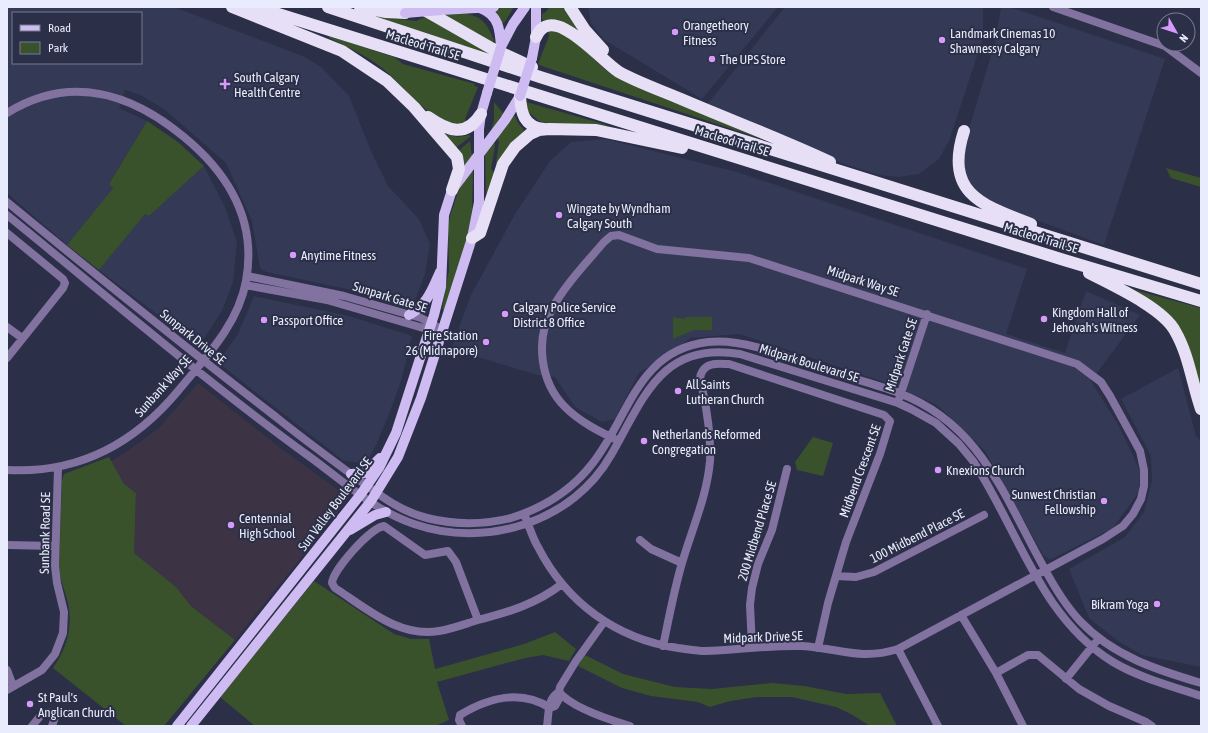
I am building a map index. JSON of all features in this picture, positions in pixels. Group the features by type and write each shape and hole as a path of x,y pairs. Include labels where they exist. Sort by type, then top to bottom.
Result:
{"highway":[{"path":"232,7 342,51 373,71 402,94 457,156 459,169 452,190"},
{"name":"Macleod Trail SE","path":"256,7 1064,260 1201,301"},
{"name":"Macleod Trail SE","path":"328,7 878,184 1201,284"},
{"path":"360,7 386,12 405,13"},
{"path":"418,7 491,48 609,98"},
{"path":"570,7 594,41 608,55 634,74 665,92"},
{"path":"536,37 546,28 555,26 563,27 574,34 607,64 619,72 647,86 788,143 878,184"},
{"path":"520,96 522,112 527,123 538,129 549,130"},
{"path":"414,107 439,124 457,130 472,126 481,114"},
{"path":"472,238 480,234 499,173 508,156 522,139 538,130 582,129 608,131 762,165"},
{"path":"964,131 959,146 958,164 962,180 970,193 996,210 1078,241 1090,250"},
{"path":"1064,260 1124,292 1159,313 1175,329 1185,354 1201,409"}],"main road":[{"path":"384,7 405,13 494,7"},
{"path":"501,47 504,31 516,7"},
{"path":"501,47 513,24 525,7"},
{"name":"Sun Valley Boulevard SE","path":"177,726 364,490 389,447 408,398 431,327 441,287 443,267 443,220 452,190 520,96 532,58 536,37 536,7"},
{"path":"480,8 490,13 497,22 501,47"},
{"name":"Sun Valley Boulevard SE","path":"191,726 373,497 392,468 404,442 443,330 472,238 479,202 479,130 481,114 501,47"},
{"path":"409,314 422,306 428,298 443,267"},
{"path":"351,474 365,473 389,447"},
{"path":"342,536 375,515 386,512"}],"street":[{"path":"1053,7 1154,41 1170,48 1201,71"},
{"name":"Sunbank Way SE","path":"7,113 42,98 76,93 93,93 115,97 134,103 155,114 203,153 227,182 240,208 246,231 248,252 245,285 229,326 166,405 134,434 99,454 58,468 22,471 7,470"},
{"name":"Sunpark Drive SE","path":"7,202 203,360 320,452 351,474 364,490"},
{"name":"Sunpark Drive SE","path":"7,215 282,437 364,490"},
{"path":"7,233 63,279 65,283 63,288 7,358"},
{"name":"Midpark Way SE","path":"619,442 578,418 559,400 549,383 545,373 542,346 546,322 558,299 598,249 611,236 622,235 641,244 657,249 749,258 1062,358 1082,366 1097,378 1106,390 1140,451 1144,470 1144,486 1141,499 1133,514 1118,530 1045,570"},
{"name":"Sunpark Gate SE","path":"247,276 344,296 409,314 431,327"},
{"name":"Sunpark Gate SE","path":"245,285 327,300 443,330"},
{"name":"Midpark Gate SE","path":"898,403 927,314"},
{"path":"7,326 22,338"},
{"name":"Midpark Boulevard SE","path":"373,497 416,515 450,522 482,523 524,514 556,498 577,481 594,462 610,437 634,393 650,370 662,360 678,350 701,343 719,341 748,346 901,394 941,416 957,428 977,450 997,482 1045,570 1072,612 1099,638 1137,662 1192,681 1201,682"},
{"name":"Midpark Boulevard SE","path":"364,490 373,497 386,512 414,524 448,532 488,533 528,523 554,511 585,488 602,468 619,442 653,382 674,365 702,353 720,351 740,354 898,403 936,423 959,444 973,461 1051,602 1066,621 1092,646 1112,661 1142,676 1201,696"},
{"name":"Midbend Crescent SE","path":"663,646 682,563 700,507 709,470 710,426 700,379 701,372 708,365 729,364 884,415 890,421 880,454 846,542 818,648"},
{"name":"Sunbank Road SE","path":"10,688 37,675 55,654 62,639 64,612 57,583 55,546 58,468"},
{"name":"200 Midbend Place SE","path":"752,647 750,605 752,588 758,564 772,530 787,469"},
{"name":"Midpark Drive SE","path":"524,514 538,547 562,584 588,610 604,622 637,638 663,646 704,651 752,647 803,646 868,655 884,653 898,649 1045,570"},
{"name":"100 Midbend Place SE","path":"836,576 856,577 874,572 984,515"},
{"path":"478,620 456,562 448,551 425,555 384,526 376,528 363,539 332,579 332,585 335,588 387,622 407,630 424,633 440,631 525,607 541,599 562,584"},
{"path":"640,540 651,549 682,563"},
{"path":"7,545 55,546"},
{"path":"961,615 996,673 1023,726"},
{"path":"550,708 555,706 559,699 560,687 576,661 604,622"},
{"path":"1066,679 1099,638"},
{"path":"898,649 938,726"},
{"path":"996,673 1034,654 1042,657 1066,679 1096,700 1152,726"},
{"path":"7,670 10,688"},
{"path":"559,692 562,696 581,706 604,717 630,726"},
{"path":"462,726 459,720 460,715 482,704 507,698 524,697 537,700 550,708"},
{"path":"547,726 550,708"},
{"path":"32,726 42,714 46,712 50,712 55,717 52,726"}],"shaded area":[{"path":"7,7 174,7 305,57 321,67 349,96 371,151 388,186 419,219 430,244 425,274 414,303 266,272 260,268 252,221 226,163 164,109 140,95 125,90 119,108 147,121 109,184 113,188 67,245 7,193"},
{"path":"588,7 778,7 702,99 603,39 591,23"},
{"path":"785,7 983,7 983,38 949,141 939,159 919,174 899,177 879,175 697,117"},
{"path":"1001,7 1010,7 1165,59 1104,245 992,204 973,190 963,173 962,152 995,42"},
{"path":"605,139 737,172 1027,269 1006,334 1065,353 1086,291 1140,315 1091,381 1119,426 1140,471 1139,492 1113,528 1050,560 1043,555 985,451 937,405 890,384 739,334 691,338 639,373 615,419 602,422 575,407 555,377 537,375 451,349 471,295 515,214 550,161 571,142"},
{"path":"204,166 225,207 237,242 233,282 222,311 199,346 99,270 145,213 149,216"},
{"path":"254,296 349,316 412,336 401,381 377,443 368,460 362,463 344,461 222,366 219,361 238,334"},
{"path":"1178,368 1196,436 1201,441 1201,667 1142,655 1118,641 1089,618 1069,569 1125,537 1144,512 1152,480 1151,456 1121,399"},
{"name":"Centennial High School","path":"198,383 283,450 349,498 235,640 191,606 176,587 134,553 136,493 124,484 111,461 128,451 159,428"}],"green space":[{"path":"501,7 514,7 504,23 501,23 496,13"},
{"path":"549,7 566,7 584,34 552,20 544,21 542,19 542,14 546,12"},
{"path":"456,13 476,16 484,22 494,40 492,45 441,15"},
{"path":"373,16 416,21 425,17 490,51 488,57"},
{"path":"548,31 557,32 573,40 609,72 625,82 762,139 538,64 549,36"},
{"path":"329,36 394,57 403,64 475,84 474,86 478,87 465,119 465,123 454,124 443,121 432,114 420,105 376,63 329,38"},
{"path":"494,102 503,113 491,132 494,120"},
{"path":"526,102 607,125 546,123 539,121 525,109"},
{"path":"512,115 515,116 518,123 524,130 495,170 499,142 497,138"},
{"path":"147,121 178,142 204,166 149,216 145,214 99,270 67,245 113,188 109,184"},
{"path":"445,134 458,137 471,136 456,148"},
{"path":"470,141 472,156 466,164 463,163 458,151"},
{"path":"494,141 495,146 491,169 495,173 489,195 486,194 485,152"},
{"path":"1166,168 1201,178 1201,187 1171,178"},
{"path":"470,171 473,172 472,210 469,233 445,310 442,309 449,270 448,228 450,216 460,186"},
{"path":"1127,288 1201,308 1201,392 1188,349"},
{"path":"673,317 685,319 685,317 712,317 712,330 694,330 673,339"},
{"path":"813,437 833,443 823,476 797,470 795,462"},
{"path":"109,457 124,484 136,493 134,553 176,587 191,606 235,640 164,726 126,726 53,668 62,653 68,637 70,621 68,603 61,581 59,567 62,480 64,474"},
{"path":"314,581 394,634 411,639 429,639 435,669 524,644 555,632 576,649 569,661 543,655 525,658 437,682 449,720 435,726 255,726 220,697"},
{"path":"585,655 623,674 675,687 712,689 772,683 804,686 846,694 880,693 897,726 870,726 851,714 836,707 792,697 757,697 730,701 710,707 698,702 651,696 622,688 578,666"}],"place":[{"name":"Orangetheory Fitness","path":"675,32"},
{"name":"Landmark Cinemas 10 Shawnessy Calgary","path":"942,40"},
{"name":"The UPS Store","path":"712,59"},
{"name":"South Calgary Health Centre","path":"225,84"},
{"name":"Wingate by Wyndham Calgary South","path":"559,215"},
{"name":"Anytime Fitness","path":"293,255"},
{"name":"Calgary Police Service District 8 Office","path":"505,314"},
{"name":"Kingdom Hall of Jehovah's Witness","path":"1044,319"},
{"name":"Passport Office","path":"264,320"},
{"name":"Fire Station 26 (Midnapore)","path":"486,342"},
{"name":"All Saints Lutheran Church","path":"678,391"},
{"name":"Netherlands Reformed Congregation","path":"644,441"},
{"name":"Knexions Church","path":"938,470"},
{"name":"Sunwest Christian Fellowship","path":"1104,501"},
{"name":"Centennial High School","path":"231,525"},
{"name":"Bikram Yoga","path":"1157,604"},
{"name":"St Paul's Anglican Church","path":"30,704"}]}
